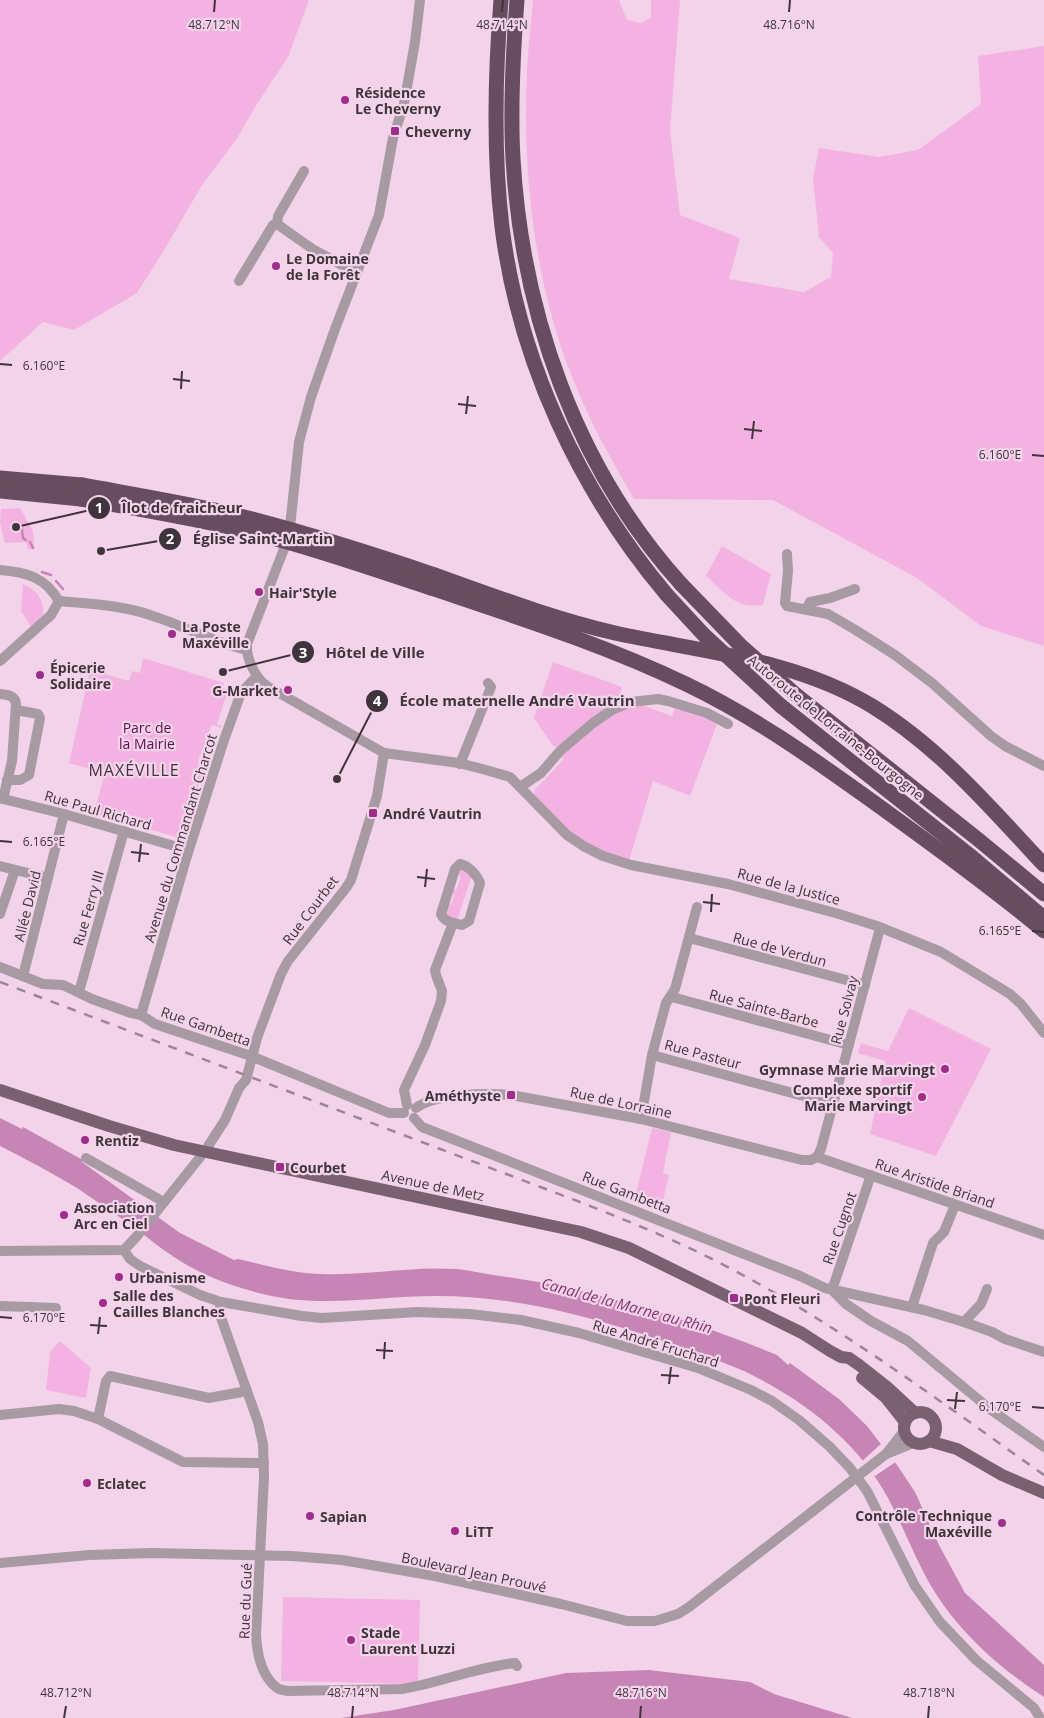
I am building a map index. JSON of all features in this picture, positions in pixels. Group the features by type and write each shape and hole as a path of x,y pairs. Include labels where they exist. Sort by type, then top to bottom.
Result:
{"highway":[{"name":"Autoroute de Lorraine-Bourgogne","path":"501,0 496,86 498,178 502,229 518,308 548,398 578,463 610,520 667,595 710,641 780,706 974,858 1044,918"},
{"name":"Autoroute de Lorraine-Bourgogne","path":"517,0 513,60 513,161 522,244 530,285 549,353 573,416 596,462 661,562 740,644 795,694 1044,894"},
{"path":"0,478 82,492 246,531 615,633 728,655 793,671 838,688 879,710 929,747 950,766 1044,864"},
{"path":"0,491 82,492"},
{"path":"433,582 641,664 686,684 744,714 819,763 940,850 990,887 1044,931"}],"main road":[{"name":"Avenue de Metz","path":"0,1090 144,1137 598,1236 630,1248 734,1298 802,1333 841,1357 849,1358 887,1387 915,1413"},
{"name":"Avenue de Metz","path":"841,1357 845,1365 886,1398 904,1426"},
{"path":"936,1426 935,1432 929,1441 924,1444 912,1443 905,1436 904,1426 910,1415 926,1413 931,1416 936,1426 957,1449"},
{"path":"929,1441 957,1449 1002,1475 1044,1493"}],"street":[{"path":"384,753 267,686 257,676 247,650 250,636 289,536 299,442 311,397 379,215 393,138 406,93 420,0"},
{"path":"239,281 274,225 277,224 278,216 304,171"},
{"path":"277,224 314,250 357,273"},
{"path":"787,554 788,571 785,602 787,606 828,614 878,644 932,683 992,736 1044,766"},
{"path":"0,570 27,573 46,586 55,594 59,601"},
{"path":"806,609 810,602 830,598 855,589"},
{"path":"59,601 130,609 230,646 247,650"},
{"path":"0,661 51,615 59,601"},
{"name":"Avenue du Commandant Charcot","path":"141,1015 188,850 224,740 241,693 257,676"},
{"path":"460,764 491,687 488,683"},
{"path":"0,694 14,698 16,710 8,780 2,798"},
{"path":"520,787 541,773 560,751 593,723 612,710 631,702 658,699 668,701 707,713 728,724"},
{"path":"8,780 20,780 29,776 40,718 38,714 16,710"},
{"name":"Rue de la Justice","path":"384,753 460,764 510,778 567,835 603,856 631,865 728,884 839,914 941,952 1002,988 1021,1004 1044,1033"},
{"name":"Rue Courbet","path":"205,1151 225,1120 239,1088 246,1080 251,1056 281,974 288,961 346,888 350,880 377,796 384,753"},
{"name":"Rue Paul Richard","path":"2,798 188,850"},
{"name":"Allée David","path":"23,976 64,814"},
{"name":"Rue Ferry III","path":"79,992 124,831"},
{"path":"464,865 478,878 480,887 469,921 462,925 453,923 442,917 441,911 455,869 458,866 464,865"},
{"path":"0,866 48,878"},
{"path":"0,914 15,870"},
{"path":"641,1118 652,1055 666,1003 672,997 677,984 697,907"},
{"path":"410,1111 404,1094 405,1087 422,1052 441,1001 442,991 436,970 453,923"},
{"name":"Rue Solvay","path":"817,1157 880,928"},
{"name":"Rue de Verdun","path":"688,938 865,985"},
{"name":"Rue Gambetta","path":"0,967 43,984 63,985 92,999 141,1015 155,1024 251,1056 389,1113 410,1111 422,1127 640,1212 832,1290"},
{"name":"Rue Sainte-Barbe","path":"672,997 849,1045"},
{"name":"Rue Pasteur","path":"652,1055 833,1104"},
{"name":"Rue de Lorraine","path":"410,1111 424,1102 434,1099 499,1094 641,1118 802,1160 811,1160 817,1157"},
{"path":"0,1251 124,1250 205,1151"},
{"name":"Rue Aristide Briand","path":"817,1157 955,1205 1043,1233"},
{"path":"86,1158 161,1205"},
{"name":"Rue Cugnot","path":"832,1290 871,1175"},
{"path":"912,1307 933,1243 944,1232 955,1205"},
{"name":"Rue André Fruchard","path":"124,1250 130,1259 140,1266 200,1295 221,1302 322,1318 417,1312 470,1314 520,1320 571,1331 698,1368 751,1390 772,1401 799,1420 829,1446 850,1468 867,1491 910,1578 935,1615 976,1660 1034,1708 1040,1718"},
{"path":"964,1322 981,1304 987,1289"},
{"path":"832,1290 912,1307 964,1322 1005,1339 1044,1352"},
{"path":"832,1290 846,1304 871,1321 908,1341 991,1410 1044,1447"},
{"name":"Rue du Gué","path":"221,1302 219,1312 258,1422 264,1463 257,1645 268,1678 277,1689 287,1691 402,1689 420,1686 496,1665 515,1663 517,1666"},
{"path":"0,1306 56,1308"},
{"path":"98,1419 106,1381 110,1376 209,1398 248,1391"},
{"path":"0,1414 59,1409 74,1411 98,1419 183,1462 264,1463"},
{"name":"Boulevard Jean Prouvé","path":"886,1454 904,1426"},
{"name":"Boulevard Jean Prouvé","path":"0,1563 89,1555 152,1553 261,1554 342,1560 435,1576 561,1604 611,1618 646,1622 667,1618 689,1607 886,1454 912,1443"}],"green space":[{"path":"0,0 309,0 288,57 236,140 202,185 137,293 74,330 43,322 0,361"},
{"path":"533,0 619,0 627,20 642,23 651,17 651,0 680,0 670,131 680,215 740,238 729,279 804,292 831,277 833,253 819,237 813,179 819,148 879,157 918,150 981,104 978,56 1044,46 1044,646 981,626 917,578 773,500 634,499 599,437 581,398 553,320 543,280 535,238 527,155 527,72"},
{"path":"20,508 33,531 34,549 28,549 25,542 5,543 0,523 1,509"},
{"path":"722,546 771,574 763,605 753,606 738,602 725,594 706,576"},
{"path":"23,584 36,592 41,599 43,614 32,628 21,611"},
{"name":"Parc de la Mairie","path":"143,658 224,683 223,688 228,690 217,724 222,726 221,728 212,725 198,761 207,765 199,783 185,832 176,837 94,813 105,773 69,763 90,670 129,681 132,671 140,673"},
{"path":"553,662 622,687 618,702 594,717 559,747 553,746 534,718"},
{"path":"639,704 672,716 675,708 718,721 690,796 653,781 629,861 599,851 564,828 535,797 534,791 562,761 563,753 594,726 598,726 616,712"},
{"path":"459,868 472,875 457,921 445,917 448,899 451,905 454,896 451,890 453,886 456,891 461,877 458,873"},
{"name":"Complexe sportif Marie Marvingt","path":"909,1008 991,1049 936,1156 870,1134 885,1061 858,1053 861,1043 888,1051"},
{"path":"652,1128 671,1132 663,1173 669,1175 661,1209 639,1199 640,1195 636,1193"},
{"path":"60,1341 91,1368 86,1398 46,1390 50,1352"},
{"name":"Stade Laurent Luzzi","path":"283,1597 420,1600 418,1684 281,1681"}],"water":[{"name":"Canal de la Marne au Rhin","path":"0,1118 22,1129 23,1127 83,1160 82,1162 180,1233 234,1260 238,1259 310,1273 354,1274 439,1268 530,1281 602,1296 638,1306 743,1341 777,1355 788,1365 790,1363 839,1399 867,1426 915,1492 939,1545 965,1593 1044,1665 1044,1697 998,1664 958,1624 936,1594 923,1571 888,1498 865,1463 851,1447 803,1405 767,1383 725,1363 620,1327 529,1305 467,1297 436,1296 309,1301 267,1295 230,1284 185,1264 77,1188 0,1146"},
{"path":"649,1670 750,1682 774,1694 852,1718 341,1718 394,1710 566,1673"}],"pier":[{"path":"883,1442 897,1461 872,1478 860,1463"}],"waterway":[{"path":"22,530 23,538 26,540"},
{"path":"30,542 33,548"},
{"path":"42,572 51,575"},
{"path":"56,581 63,589"}],"railway":[{"path":"0,982 580,1202 686,1246 763,1286 845,1336 1044,1475"}],"place":[{"name":"Résidence Le Cheverny","path":"345,100"},
{"name":"Cheverny","path":"395,131"},
{"name":"Le Domaine de la Forêt","path":"276,266"},
{"name":"Îlot de fraicheur","path":"16,527"},
{"name":"Église Saint-Martin","path":"101,551"},
{"name":"Hair'Style","path":"259,592"},
{"name":"La Poste Maxéville","path":"172,634"},
{"name":"Hôtel de Ville","path":"223,672"},
{"name":"Épicerie Solidaire","path":"40,675"},
{"name":"G-Market","path":"288,690"},
{"name":"École maternelle André Vautrin","path":"337,779"},
{"name":"André Vautrin","path":"373,813"},
{"name":"Gymnase Marie Marvingt","path":"945,1069"},
{"name":"Améthyste","path":"511,1095"},
{"name":"Complexe sportif Marie Marvingt","path":"922,1097"},
{"name":"Rentiz","path":"85,1140"},
{"name":"Courbet","path":"280,1167"},
{"name":"Association Arc en Ciel","path":"64,1215"},
{"name":"Urbanisme","path":"119,1277"},
{"name":"Pont Fleuri","path":"734,1298"},
{"name":"Salle des Cailles Blanches","path":"103,1303"},
{"name":"Eclatec","path":"87,1483"},
{"name":"Sapian","path":"310,1516"},
{"name":"Contrôle Technique Maxéville","path":"1002,1523"},
{"name":"LiTT","path":"455,1531"},
{"name":"Stade Laurent Luzzi","path":"351,1640"}],"district":[{"name":"MAXÉVILLE","path":"134,770"}]}
